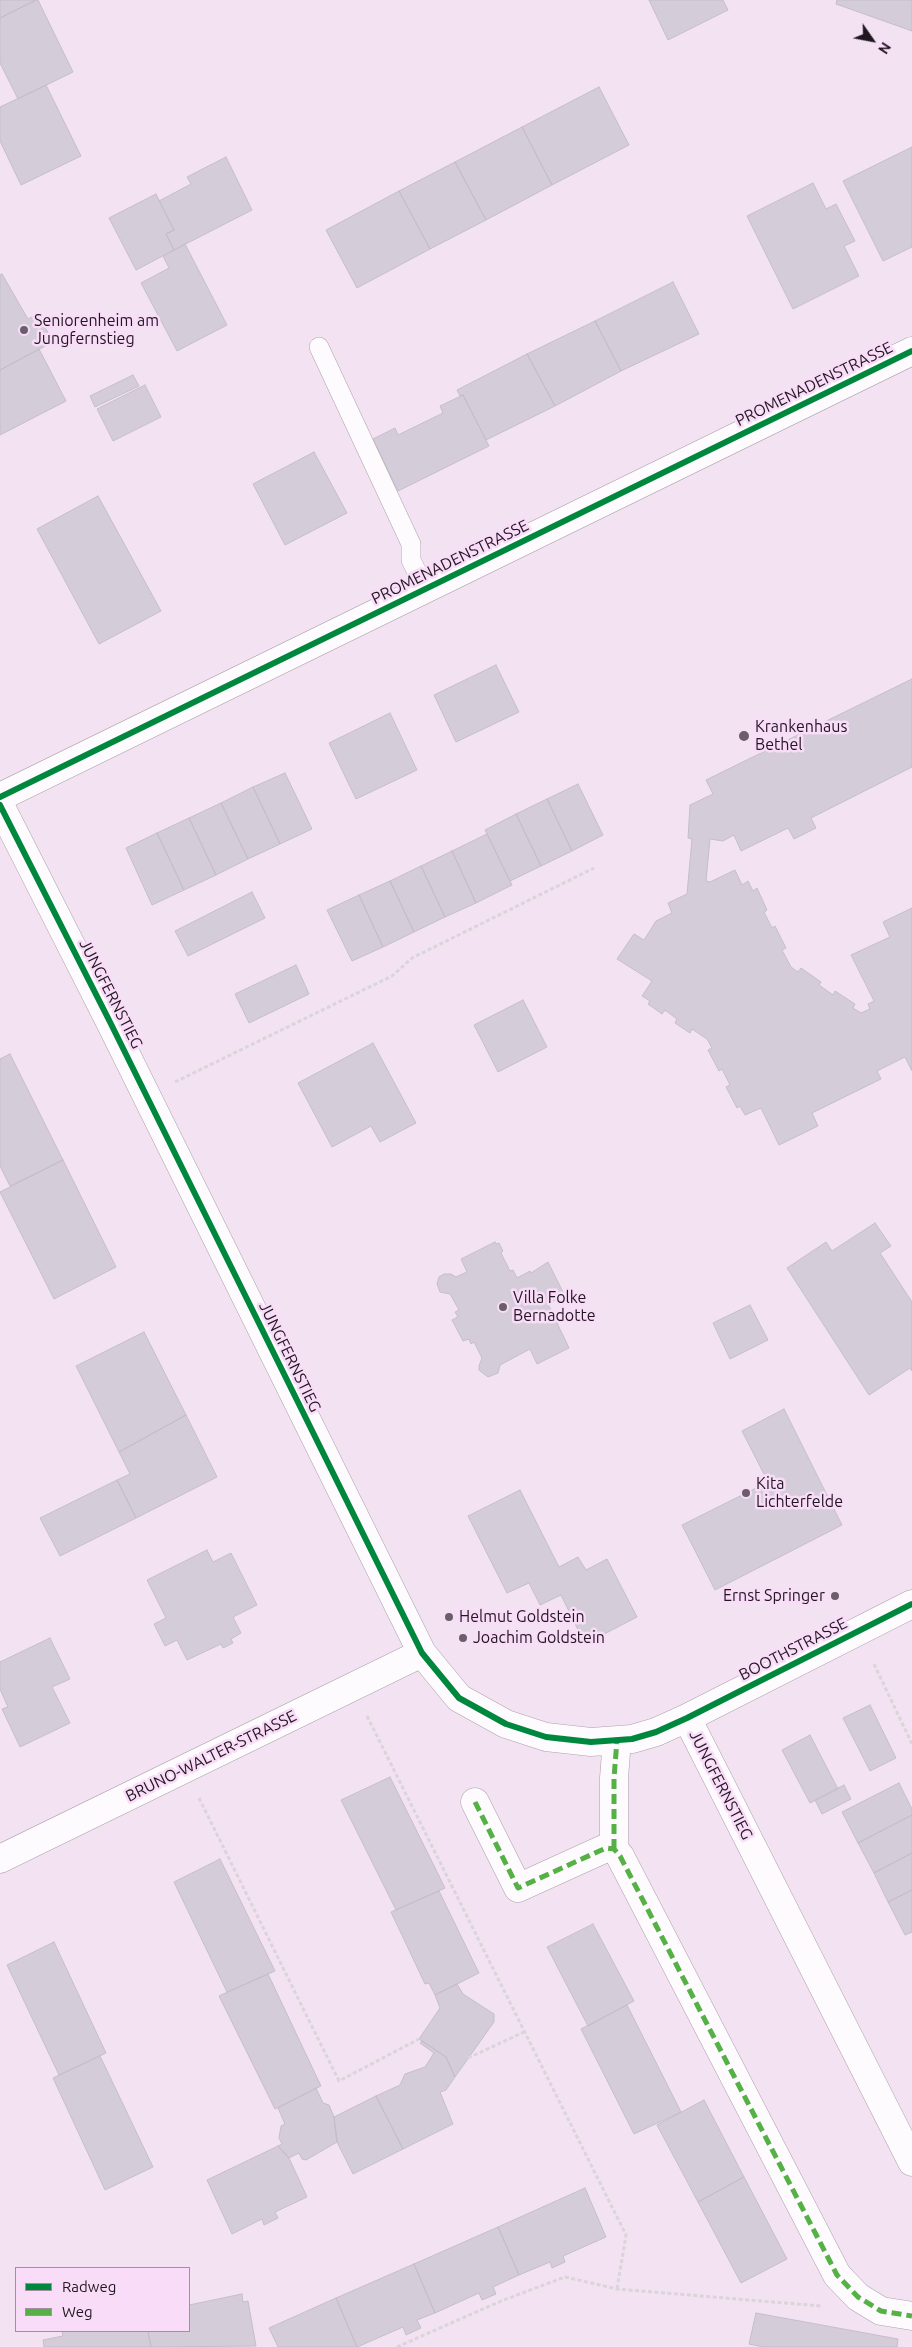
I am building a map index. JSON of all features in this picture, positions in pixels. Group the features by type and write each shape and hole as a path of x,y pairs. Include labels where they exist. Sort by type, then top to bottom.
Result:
{"street":[{"name":"PROMENADENSTRASSE","path":"0,797 912,351"},
{"name":"JUNGFERNSTIEG","path":"0,805 110,1022 422,1653 459,1698 506,1724 546,1737 591,1742 632,1739 656,1732 687,1718 912,2162"},
{"name":"BOOTHSTRASSE","path":"687,1718 912,1604"},
{"name":"BRUNO-WALTER-STRASSE","path":"0,1859 422,1653"},
{"path":"617,1740 614,1778 614,1849 620,1856 837,2275 858,2297 881,2310 912,2316"},
{"path":"475,1802 518,1888 606,1848 614,1849"}],"lane":[{"path":"319,347 411,544 411,560 425,589"}],"path":[{"path":"174,1082 392,976 412,958 594,868"},
{"path":"874,1664 912,1744"},
{"path":"366,1714 626,2235 617,2289"},
{"path":"198,1796 339,2081 419,2039"},
{"path":"468,2058 524,2032"},
{"path":"397,2347 501,2301 565,2277 617,2289 826,2307 858,2297"}],"building":[{"path":"0,0 36,0 0,18"},
{"path":"38,0 73,72 18,99 0,63 0,18"},
{"path":"649,0 723,0 728,10 668,40"},
{"path":"837,0 912,0 912,31 836,4"},
{"path":"46,85 81,156 21,185 0,141 0,107"},
{"path":"599,87 629,145 552,185 522,127"},
{"path":"522,127 552,185 486,220 455,162"},
{"path":"912,147 912,247 883,261 843,181"},
{"path":"226,157 252,210 174,250 166,234 174,230 159,201 191,184 187,177"},
{"path":"455,162 486,220 430,249 399,191"},
{"path":"813,183 826,209 836,204 855,241 844,246 859,276 793,309 747,216"},
{"path":"399,191 430,249 357,288 326,230"},
{"path":"156,194 174,230 166,234 174,250 136,270 109,218"},
{"path":"185,244 227,325 177,351 141,283 169,268 163,256"},
{"name":"Seniorenheim am Jungfernstieg","path":"2,274 28,319 38,314 53,342 0,370 0,275"},
{"path":"673,282 699,334 621,371 595,321"},
{"path":"595,321 621,371 555,406 527,354"},
{"path":"39,349 66,401 0,435 0,370"},
{"path":"527,354 555,406 486,440 463,395 460,396 457,390"},
{"path":"133,375 139,386 95,407 90,396"},
{"path":"145,385 161,417 113,441 97,409"},
{"path":"463,395 489,446 398,491 373,439 395,428 398,435 443,413 440,406"},
{"path":"314,452 347,513 285,545 253,484"},
{"path":"98,496 161,611 99,644 37,529"},
{"path":"496,665 519,712 456,742 434,695"},
{"path":"912,679 912,767 811,818 816,828 794,839 788,828 741,851 734,835 723,841 710,839 706,881 710,882 735,870 742,885 748,881 753,891 757,888 767,910 764,912 772,928 775,926 786,948 782,950 791,967 798,972 801,968 821,982 819,985 833,995 835,991 855,1004 853,1008 861,1013 870,1009 868,1004 874,1001 851,955 890,937 883,922 912,908 912,1071 905,1057 877,1071 881,1079 812,1113 818,1126 779,1145 761,1108 745,1115 740,1106 737,1108 726,1087 730,1085 722,1069 719,1071 708,1050 712,1048 707,1039 692,1029 690,1033 675,1023 677,1019 665,1010 662,1014 648,1004 650,1001 642,996 652,981 617,959 634,934 644,940 656,921 672,913 668,903 687,894 692,839 688,838 690,805 713,794 706,780"},
{"path":"390,713 417,770 356,799 329,743"},
{"path":"285,773 312,829 280,844 253,787"},
{"path":"578,784 603,835 572,851 547,799"},
{"path":"253,787 280,844 248,859 221,803"},
{"path":"547,799 572,851 541,866 516,814"},
{"path":"221,803 248,859 216,875 189,818"},
{"path":"516,814 541,866 510,881 485,830"},
{"path":"189,818 216,875 184,890 157,833"},
{"path":"157,833 184,890 152,905 126,848"},
{"path":"487,834 512,885 476,903 452,851"},
{"path":"452,851 476,903 445,917 421,866"},
{"path":"421,866 445,917 414,932 390,881"},
{"path":"390,881 414,932 383,947 359,895"},
{"path":"252,892 265,918 188,956 175,931"},
{"path":"359,895 383,947 352,961 327,910"},
{"path":"296,965 309,994 249,1023 235,994"},
{"path":"523,1000 547,1047 498,1072 474,1025"},
{"path":"373,1043 416,1123 380,1142 371,1126 332,1147 298,1083"},
{"path":"10,1054 63,1160 10,1186 0,1166 0,1059"},
{"path":"63,1160 116,1267 54,1299 0,1192"},
{"path":"875,1223 891,1246 880,1253 912,1302 912,1371 910,1368 869,1395 787,1268 826,1242 832,1251"},
{"name":"Villa Folke Bernadotte","path":"495,1242 496,1244 499,1243 503,1251 501,1253 510,1271 513,1270 517,1278 530,1271 531,1273 548,1262 566,1298 561,1301 559,1298 548,1304 569,1348 537,1364 530,1349 500,1365 498,1373 488,1377 479,1370 482,1358 474,1342 471,1344 469,1339 463,1341 452,1320 458,1317 455,1312 459,1310 450,1294 440,1292 437,1284 439,1277 444,1274 451,1274 456,1277 467,1272 461,1259"},
{"path":"750,1305 768,1340 730,1359 713,1323"},
{"path":"144,1332 186,1415 119,1452 76,1366"},
{"path":"784,1409 842,1525 715,1590 682,1525 768,1482 742,1431"},
{"path":"186,1415 217,1477 136,1518 117,1480 130,1474 119,1452"},
{"path":"117,1480 136,1518 60,1556 40,1518"},
{"path":"520,1490 559,1567 578,1557 586,1570 607,1559 637,1617 585,1644 561,1595 540,1605 529,1583 507,1593 468,1516"},
{"path":"207,1550 213,1562 231,1553 257,1605 233,1617 241,1633 231,1639 233,1643 223,1648 221,1644 187,1660 177,1640 165,1646 154,1624 166,1618 147,1580"},
{"path":"50,1638 70,1679 52,1687 70,1723 20,1747 2,1709 8,1707 0,1689 0,1662"},
{"path":"870,1705 896,1758 870,1771 843,1718"},
{"path":"810,1735 838,1789 810,1803 782,1750"},
{"path":"390,1777 445,1888 396,1910 341,1800"},
{"path":"899,1783 912,1809 912,1815 858,1843 842,1812"},
{"path":"844,1785 851,1799 822,1814 815,1800"},
{"path":"912,1815 912,1853 874,1873 858,1843"},
{"path":"912,1853 912,1890 888,1902 874,1873"},
{"path":"220,1859 275,1971 227,1992 174,1882"},
{"path":"912,1890 912,1932 905,1935 888,1902"},
{"path":"439,1891 479,1973 435,1995 429,1983 425,1984 391,1912"},
{"path":"593,1924 634,2001 588,2026 547,1947"},
{"path":"54,1942 106,2053 59,2075 7,1965"},
{"path":"268,1974 321,2086 275,2109 219,1996"},
{"path":"457,1984 463,1994 494,2014 494,2022 455,2077 446,2057 419,2039 440,2008 435,1995"},
{"path":"627,2005 681,2112 634,2134 581,2029"},
{"path":"422,2041 446,2057 455,2077 446,2090 440,2092 453,2124 403,2149 376,2096 400,2085 405,2074 425,2067 434,2053 420,2043"},
{"path":"100,2056 153,2167 105,2190 53,2078"},
{"path":"316,2088 323,2103 329,2105 334,2117 337,2142 306,2160 302,2159 299,2153 289,2158 278,2146 282,2144 279,2138 281,2126 285,2124 278,2108"},
{"path":"376,2096 403,2149 353,2174 337,2142 334,2117"},
{"path":"704,2100 744,2177 698,2202 657,2125"},
{"path":"278,2146 289,2158 307,2197 275,2212 278,2218 264,2225 262,2219 232,2234 207,2180"},
{"path":"744,2177 787,2259 741,2283 698,2202"},
{"path":"585,2188 606,2237 563,2256 565,2262 552,2268 550,2262 519,2275 498,2227"},
{"path":"498,2227 519,2275 493,2287 496,2294 482,2300 479,2293 435,2313 414,2264"},
{"path":"414,2264 435,2313 417,2320 421,2328 406,2335 403,2327 357,2347 336,2298"},
{"path":"242,2294 243,2302 248,2301 256,2346 151,2347 148,2332 190,2332 190,2305"},
{"path":"336,2298 357,2347 278,2347 269,2328"},
{"path":"756,2313 898,2339 897,2347 763,2347 749,2344"},
{"path":"62,2332 148,2332 151,2347 44,2347 43,2340 63,2336"}],"marked path":[{"path":"614,1849 614,1778 617,1740"},
{"path":"475,1802 518,1888 606,1848 614,1849 620,1856 837,2275 858,2297 881,2311 912,2316"}],"cycle path":[{"path":"0,797 912,351"},
{"path":"0,805 110,1022 422,1653 459,1698 506,1724 546,1737 591,1742 632,1739 656,1732 687,1718 912,1604"}],"place":[{"name":"Seniorenheim am Jungfernstieg","path":"24,330"},
{"name":"Krankenhaus Bethel","path":"744,736"},
{"name":"Villa Folke Bernadotte","path":"503,1307"},
{"name":"Kita Lichterfelde","path":"746,1493"},
{"name":"Ernst Springer","path":"835,1596"},
{"name":"Helmut Goldstein","path":"449,1617"},
{"name":"Joachim Goldstein","path":"463,1638"}]}
